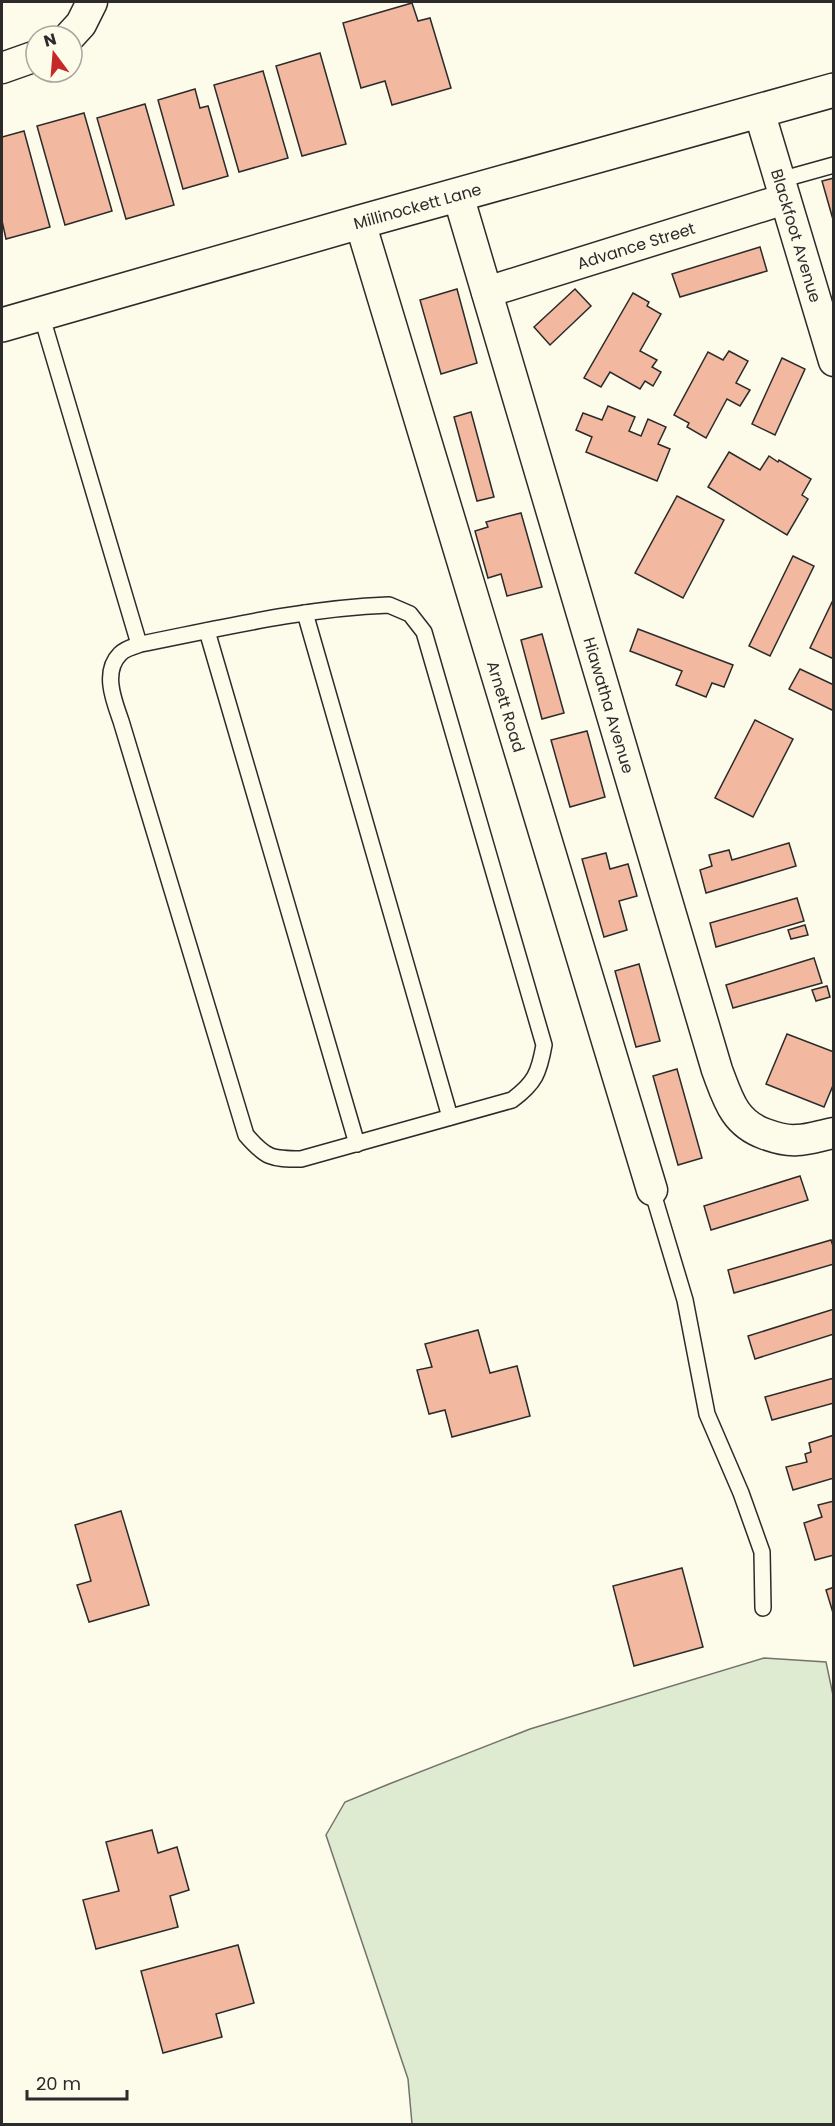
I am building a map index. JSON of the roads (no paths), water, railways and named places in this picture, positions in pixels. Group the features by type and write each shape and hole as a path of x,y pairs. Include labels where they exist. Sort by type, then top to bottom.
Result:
{"street":[{"path":"81,24 92,2"},
{"path":"2,68 24,60"},
{"name":"Millinockett Lane","path":"2,325 360,222 834,90"},
{"name":"Blackfoot Avenue","path":"759,111 834,361"},
{"name":"Advance Street","path":"487,292 782,190"},
{"name":"Hiawatha Avenue","path":"458,195 717,1070 730,1104 742,1122 778,1139 797,1140 834,1133"},
{"name":"Arnett Road","path":"360,222 652,1190"}],"lane":[{"path":"782,190 834,165"},
{"path":"41,314 139,644"},
{"path":"389,605 410,614 424,632 544,1045 540,1067 529,1088 512,1100 301,1159 276,1159 260,1151 246,1135 112,697 111,669 120,653 139,644 207,631 353,606 389,605"},
{"path":"305,613 450,1117"},
{"path":"207,631 357,1144"},
{"path":"652,1190 685,1300 707,1414 741,1493 762,1552 763,1608"}]}
